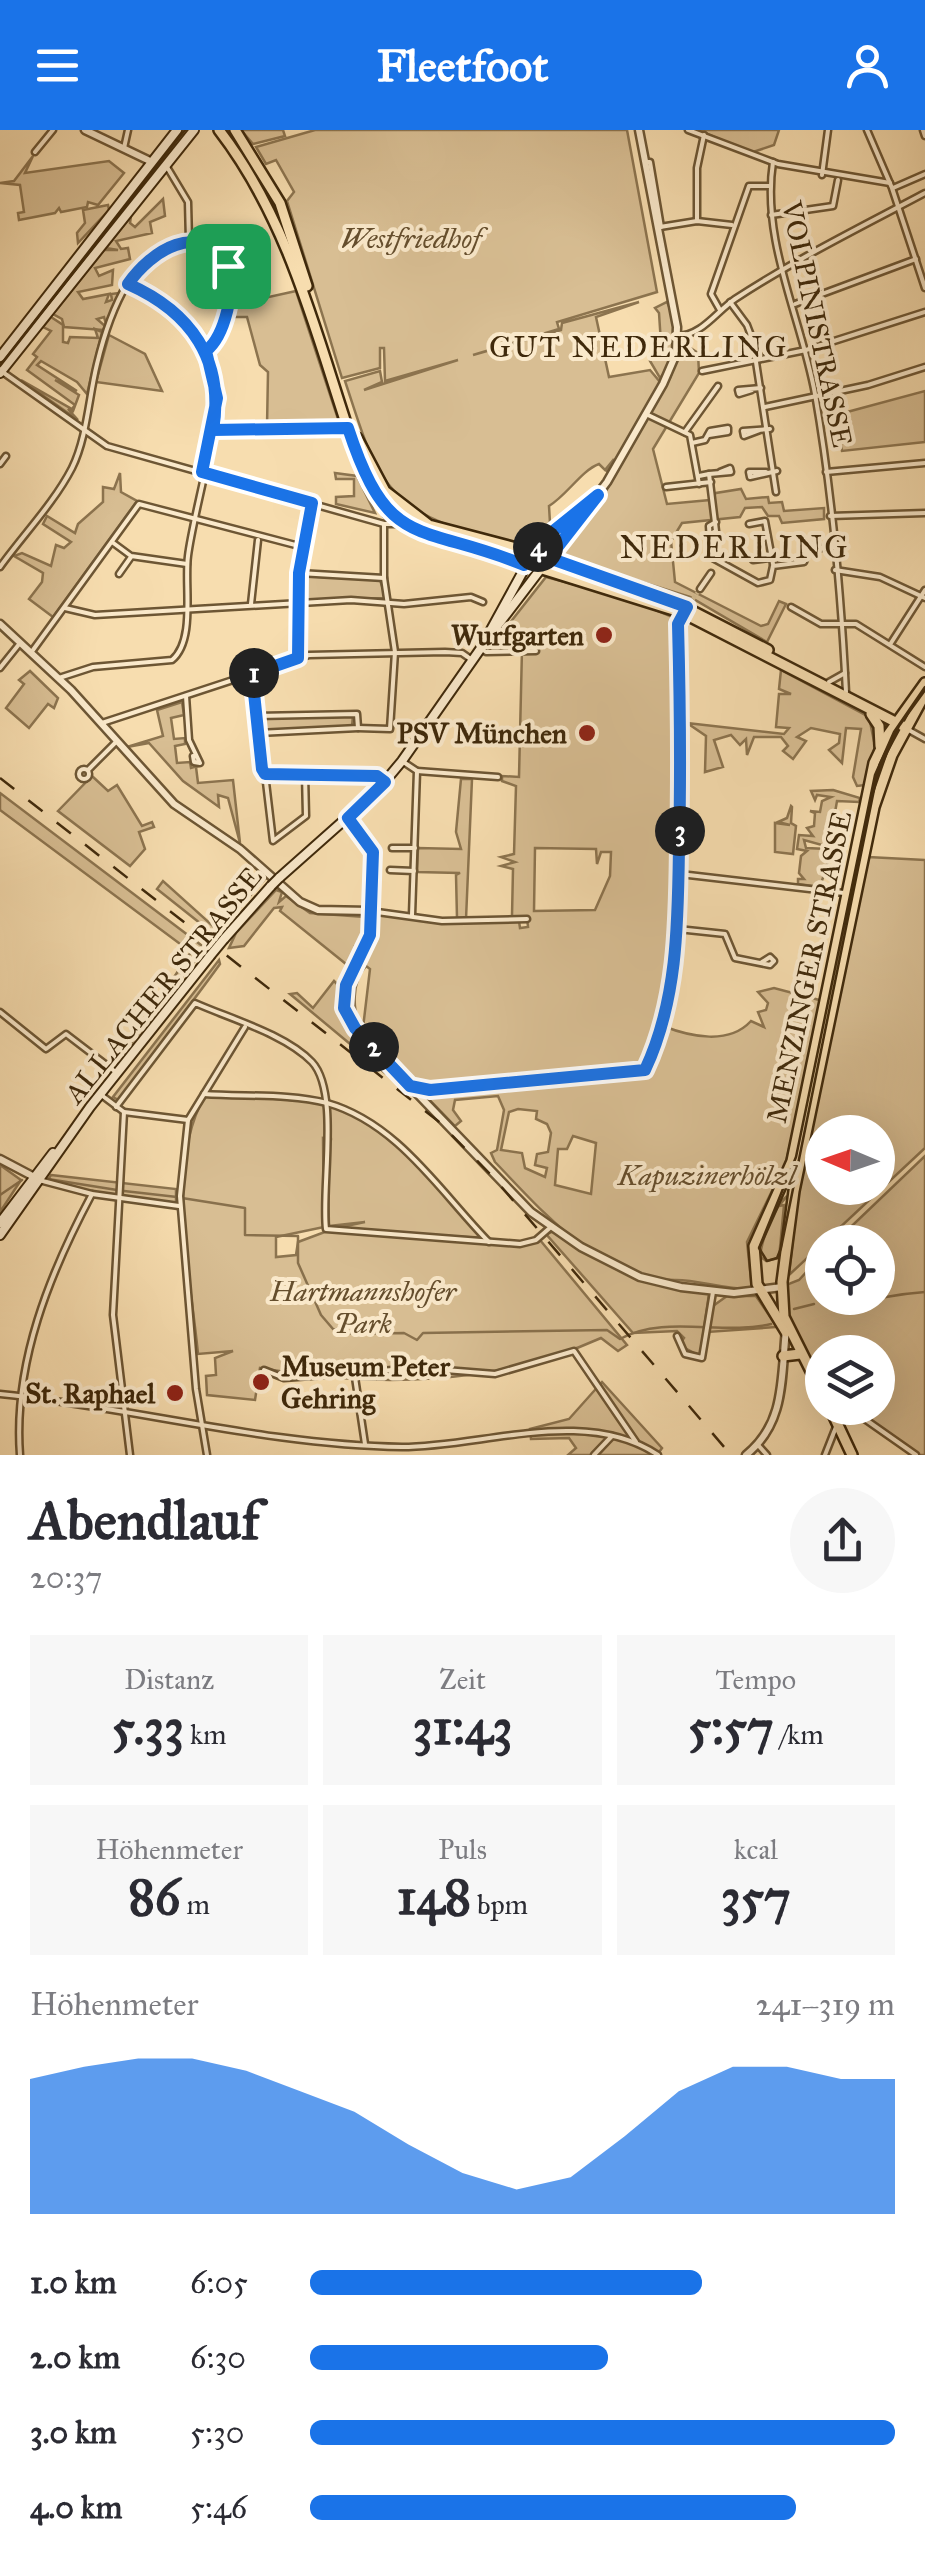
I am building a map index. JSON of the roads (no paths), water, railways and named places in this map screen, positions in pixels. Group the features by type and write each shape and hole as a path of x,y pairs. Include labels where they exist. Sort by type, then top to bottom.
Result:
{"main road":[{"path":"0,357 177,130"},
{"path":"219,130 255,180 288,253 364,476 379,503 402,524 541,570 687,607 899,724"},
{"path":"235,130 265,173 284,214 358,442 384,490 416,517 444,532 549,558 687,607 899,724"},
{"path":"0,372 194,131"},
{"path":"248,170 259,163"},
{"path":"255,180 258,173 265,173"},
{"name":"ALLACHER STRASSE","path":"481,647 532,553"},
{"name":"ALLACHER STRASSE","path":"0,1223 224,938 275,882 385,782 549,558"},
{"name":"MENZINGER STRASSE","path":"785,1328 760,1290 754,1269 756,1239 792,1161 879,787 899,724 925,683"},
{"name":"MENZINGER STRASSE","path":"785,1328 782,1287 794,1191 880,748 925,694"},
{"path":"868,710 879,726 880,748"},
{"name":"ALLACHER STRASSE","path":"0,1234 36,1178"},
{"path":"785,1328 805,1362"},
{"path":"785,1328 805,1361"},
{"path":"782,1358 800,1354"},
{"path":"839,1425 852,1455"}],"street":[{"path":"36,152 53,130"},
{"path":"85,130 153,163"},
{"path":"124,148 128,130"},
{"path":"549,558 598,495 646,414 671,366 678,336 640,130"},
{"path":"688,130 773,162 839,178 891,186 925,174"},
{"path":"822,174 828,130"},
{"path":"868,130 899,206 925,288"},
{"path":"697,220 697,168 704,136"},
{"name":"VOLPINISTRASSE","path":"773,162 771,215 806,350 826,472 846,692"},
{"path":"165,165 182,186 188,202 189,241"},
{"path":"771,215 833,206 839,178"},
{"path":"720,310 711,294 732,226 749,186 770,186"},
{"path":"678,336 698,331 730,302 783,268 925,192"},
{"path":"659,228 697,220 732,226"},
{"path":"0,568 72,467 102,345 128,284 159,251 189,241 220,255 231,278 215,342 206,351"},
{"path":"795,304 916,259"},
{"path":"59,678 92,668 175,659 182,641 186,564 217,398 206,351 168,305 128,284"},
{"path":"730,302 747,324 758,361 776,492"},
{"path":"702,371 806,350 925,312"},
{"path":"765,407 925,367"},
{"path":"0,372 107,446 384,524 402,524"},
{"path":"685,432 718,386"},
{"path":"752,390 761,388"},
{"path":"646,414 685,432 692,443 699,484"},
{"path":"213,430 348,428"},
{"path":"760,430 770,428"},
{"path":"692,443 709,435"},
{"path":"0,464 6,456"},
{"path":"826,472 925,463"},
{"path":"766,472 776,471"},
{"path":"698,476 720,472"},
{"path":"710,474 716,522 710,524 711,557 758,583 770,580 774,566 769,558 765,521 749,524"},
{"path":"666,487 711,482"},
{"path":"532,553 598,495"},
{"path":"298,658 296,604 312,503"},
{"path":"366,519 378,516 379,503"},
{"path":"31,652 142,504 303,548"},
{"path":"830,516 925,513"},
{"path":"258,733 390,729 395,652 384,578 384,524"},
{"path":"251,604 259,538"},
{"path":"112,542 131,556 186,564"},
{"path":"774,566 804,562 809,550 833,547"},
{"path":"119,574 131,556"},
{"path":"753,560 769,558"},
{"path":"700,588 717,563"},
{"path":"835,570 880,577 924,594 891,644"},
{"path":"299,573 384,578"},
{"path":"65,608 90,616 251,604 470,597 483,602"},
{"path":"410,1086 450,1091 645,1070 664,1015 678,929 682,740 678,624 687,607"},
{"path":"791,608 822,624 856,624 925,667"},
{"path":"0,624 59,678 174,804 240,849 310,908 442,920 526,919"},
{"path":"0,668 20,642"},
{"path":"481,647 486,652 536,650"},
{"path":"102,723 298,658 340,651 462,653 472,660"},
{"path":"252,674 273,841 306,816 305,774"},
{"path":"829,682 845,674"},
{"path":"186,696 193,756"},
{"path":"256,716 354,712 358,728"},
{"path":"899,724 925,738"},
{"path":"88,770 117,741"},
{"path":"402,760 417,771 498,777"},
{"path":"412,915 417,771"},
{"path":"265,774 377,776 385,782"},
{"path":"348,818 373,848 368,943 346,985 344,1008 355,1028 531,1212 552,1226 625,1270 713,1292 782,1287"},
{"path":"392,848 415,848"},
{"path":"390,870 414,871"},
{"path":"680,874 852,895"},
{"path":"678,929 724,934 734,958 762,962"},
{"path":"116,1107 195,1003 291,1047 314,1065 324,1102 326,1229 526,1244 552,1226"},
{"path":"0,1012 46,1049 66,1034 116,1073"},
{"path":"207,1455 179,1206 188,1120 245,1026"},
{"path":"100,1094 124,1112 188,1120"},
{"path":"202,1094 324,1102 388,1137 489,1242"},
{"path":"124,1112 113,1315 130,1455"},
{"path":"0,1160 36,1178 92,1194 179,1206"},
{"path":"20,1455 21,1396 51,1283 92,1194"},
{"path":"677,1336 682,1351 702,1358 713,1292"},
{"name":"MENZINGER STRASSE","path":"746,1455 758,1445 778,1412 785,1328"},
{"path":"264,1370 284,1378 354,1376 420,1368 495,1374 574,1351 636,1442"},
{"path":"353,1364 365,1444"},
{"path":"0,1394 356,1446 464,1444 548,1433 612,1436 636,1442 658,1455"},
{"path":"825,1455 837,1425"},
{"path":"874,1425 916,1455"},
{"path":"832,1438 842,1434"},
{"path":"594,1455 612,1436"},
{"path":"758,1445 767,1455"},
{"path":"356,1446 356,1455"}],"waterway":[{"path":"48,1179 117,1190"},
{"path":"0,1195 22,1180"},
{"path":"124,1191 177,1197"},
{"path":"182,1198 245,1208 245,1235 298,1236 298,1263 321,1315 333,1329 353,1334 404,1333 417,1340 423,1333 607,1330 620,1339 674,1326 733,1328 771,1324"},
{"path":"895,1296 925,1292"},
{"path":"794,1309 805,1306"}],"tunnel":[{"path":"693,599 700,589"}],"tram line":[{"path":"0,366 185,130"},
{"path":"925,687 894,732 875,775 796,1157 759,1248 767,1261 777,1258 781,1248 877,775 899,726 925,690"}],"railway":[{"path":"0,778 438,1121 493,1177 731,1455"}],"place":[{"name":"Wurfgarten","path":"604,635"},
{"name":"PSV München","path":"587,733"},
{"name":"Museum Peter Gehring","path":"261,1382"},
{"name":"St. Raphael","path":"175,1393"}],"district":[{"name":"GUT NEDERLING","path":"639,347"},
{"name":"NEDERLING","path":"735,547"}],"park label":[{"name":"Westfriedhof","path":"411,238"},
{"name":"Kapuzinerhölzl","path":"707,1175"},
{"name":"Hartmannshofer Park","path":"363,1307"}]}
